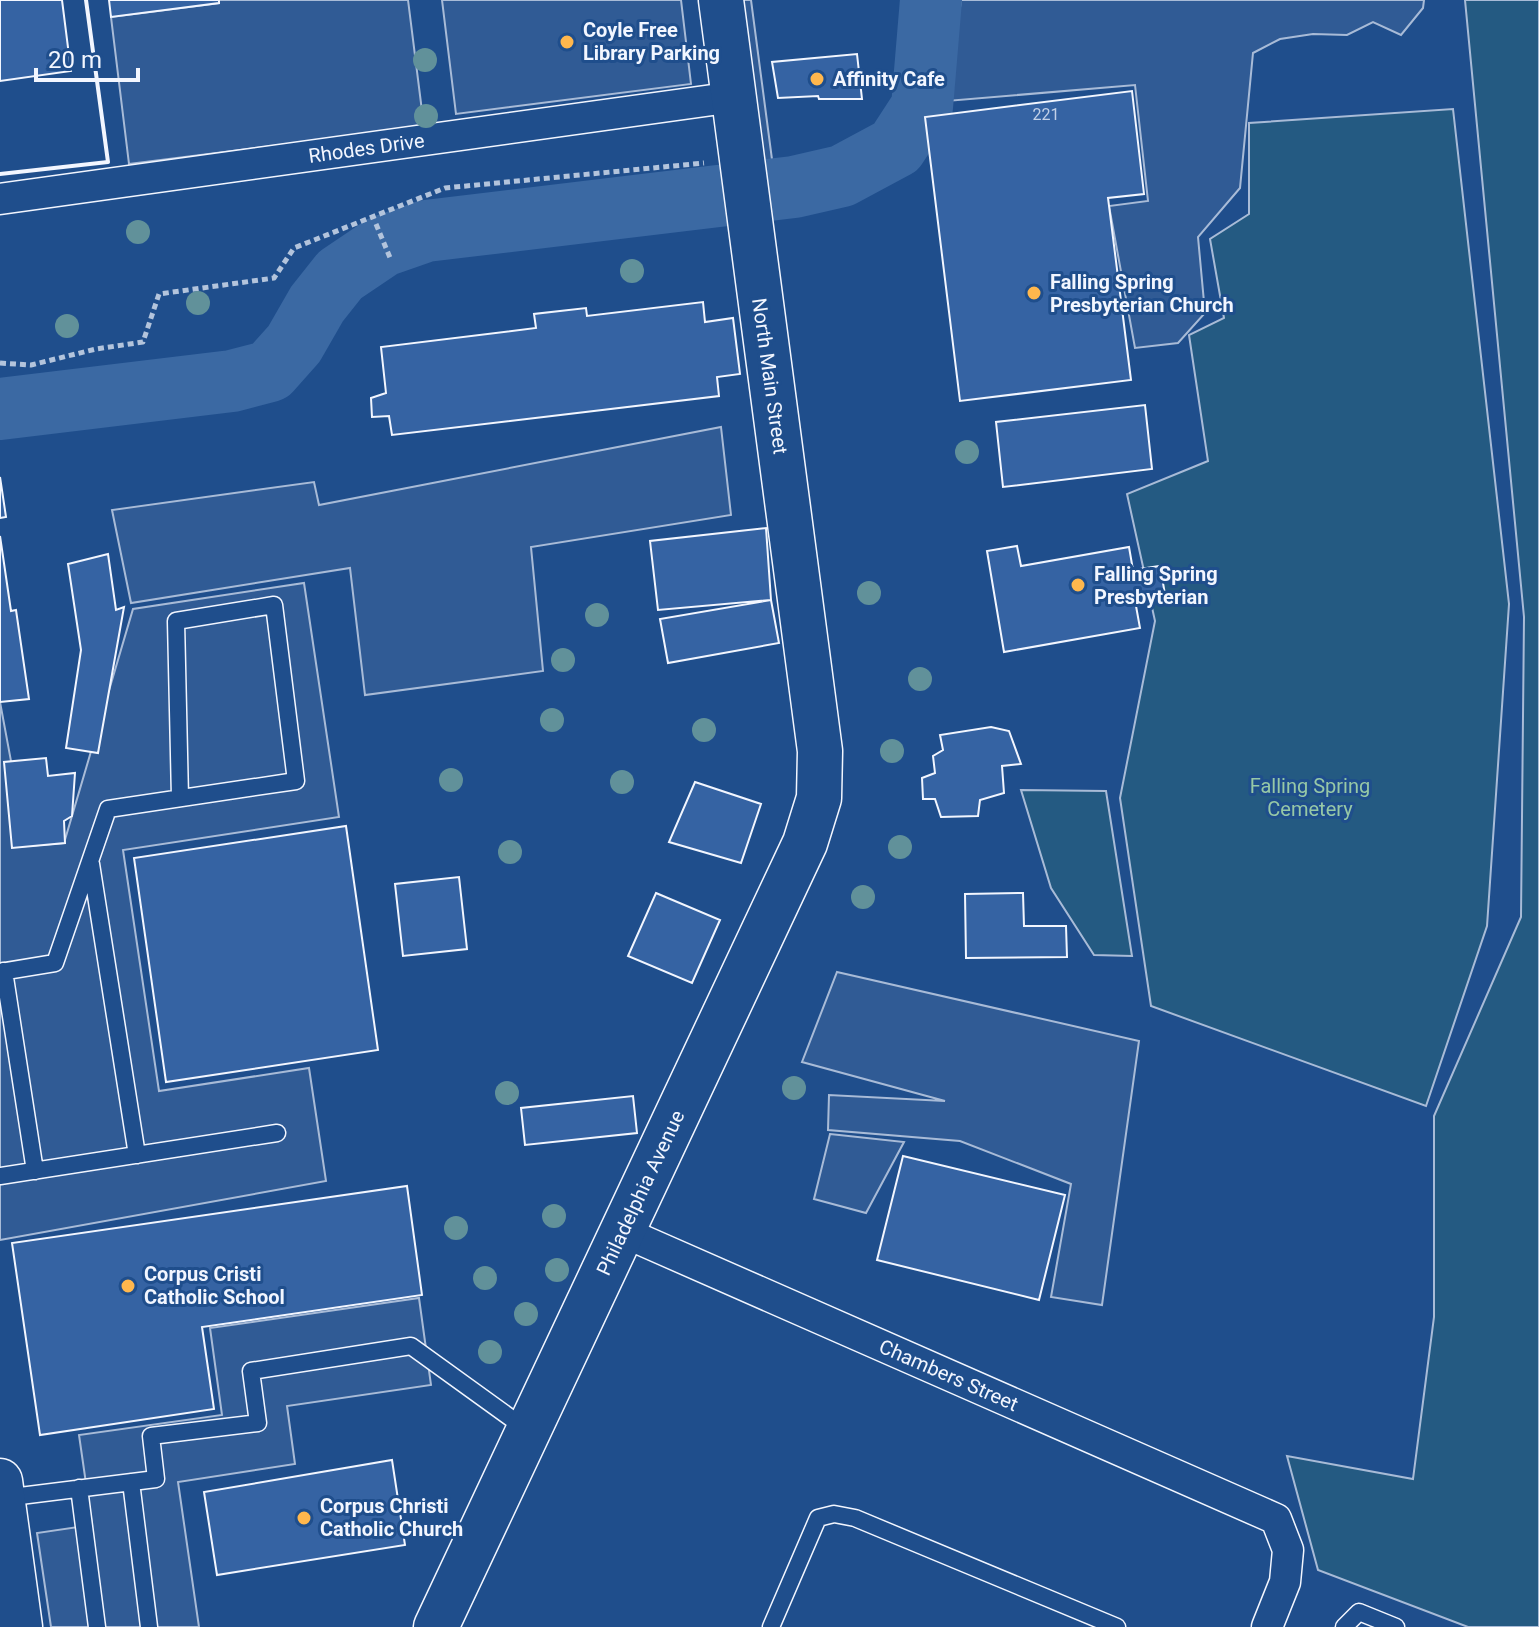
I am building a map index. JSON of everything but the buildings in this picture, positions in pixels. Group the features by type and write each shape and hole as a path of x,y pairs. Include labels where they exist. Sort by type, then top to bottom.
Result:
{"main road":[{"name":"North Main Street","path":"721,0 734,97 733,180 820,751"},
{"name":"Philadelphia Avenue","path":"436,1627 805,843 819,798 820,751"},
{"path":"1,1490 20,1627"}],"street":[{"name":"Rhodes Drive","path":"0,199 734,97"},
{"name":"Chambers Street","path":"621,1231 1276,1519 1288,1550 1285,1582 1267,1627"}],"lane":[{"path":"35,1171 2,971 55,963 108,809 296,781 274,605 176,621 180,798"},
{"path":"90,861 137,1155"},
{"path":"0,1176 277,1133"},
{"path":"1,1490 79,1488 156,1479 151,1436 258,1423 251,1371 411,1346 527,1430"},
{"path":"131,1482 149,1627"},
{"path":"79,1488 97,1627"},
{"path":"771,1627 818,1518 834,1514 855,1518 1117,1627"},
{"path":"1344,1627 1359,1612 1396,1627"}],"path":[{"path":"0,363 31,365 96,349 143,342 159,294 274,278 294,248 445,188 733,180"},
{"path":"376,224 391,260"}],"green space":[{"path":"1465,0 1539,0 1539,1627 1468,1627 1318,1570 1287,1456 1413,1479 1434,1317 1434,1116 1521,917 1524,617"},
{"name":"Falling Spring Cemetery","path":"1453,109 1509,604 1487,926 1426,1106 1151,1006 1120,798 1155,621 1127,494 1208,461 1189,335 1224,318 1210,239 1249,214 1249,123"},
{"path":"1021,790 1106,791 1132,956 1094,955 1051,888"}],"shaded area":[{"path":"219,0 408,0 424,127 129,164 111,17 219,3"},
{"name":"Coyle Free Library Parking","path":"442,0 681,0 691,84 456,114"},
{"path":"735,0 751,0 773,167 758,164"},
{"path":"961,0 1424,0 1423,8 1401,35 1373,22 1347,35 1313,34 1280,39 1253,53 1240,188 1198,237 1205,313 1178,343 1135,348 1109,206 1148,201 1135,85 947,101"},
{"path":"721,427 731,515 531,547 543,671 365,695 350,568 131,603 112,510 314,482 319,505"},
{"path":"304,583 339,817 123,850 159,1091 309,1068 326,1181 0,1240 0,702 11,761 16,847 64,843 133,609"},
{"path":"837,972 1139,1041 1102,1305 1051,1297 1071,1184 960,1141 828,1130 829,1095 945,1101 802,1062"},
{"path":"830,1134 904,1142 866,1213 814,1199"},
{"path":"419,1298 431,1385 287,1406 295,1464 178,1482 199,1627 51,1627 37,1533 92,1525 79,1435 222,1415 210,1328"}],"waterway":[{"path":"0,409 232,381 270,371 294,344 317,304 340,275 383,246 426,231 794,187 842,176 896,147 922,107 931,0"}],"wall":[{"path":"0,174 108,162 86,0"}],"place":[{"name":"Coyle Free Library Parking","path":"567,42"},
{"name":"Affinity Cafe","path":"817,79"},
{"name":"Falling Spring Presbyterian Church","path":"1034,293"},
{"name":"Falling Spring Presbyterian","path":"1078,585"},
{"name":"Corpus Cristi Catholic School","path":"128,1286"},
{"name":"Corpus Christi Catholic Church","path":"304,1518"}]}
